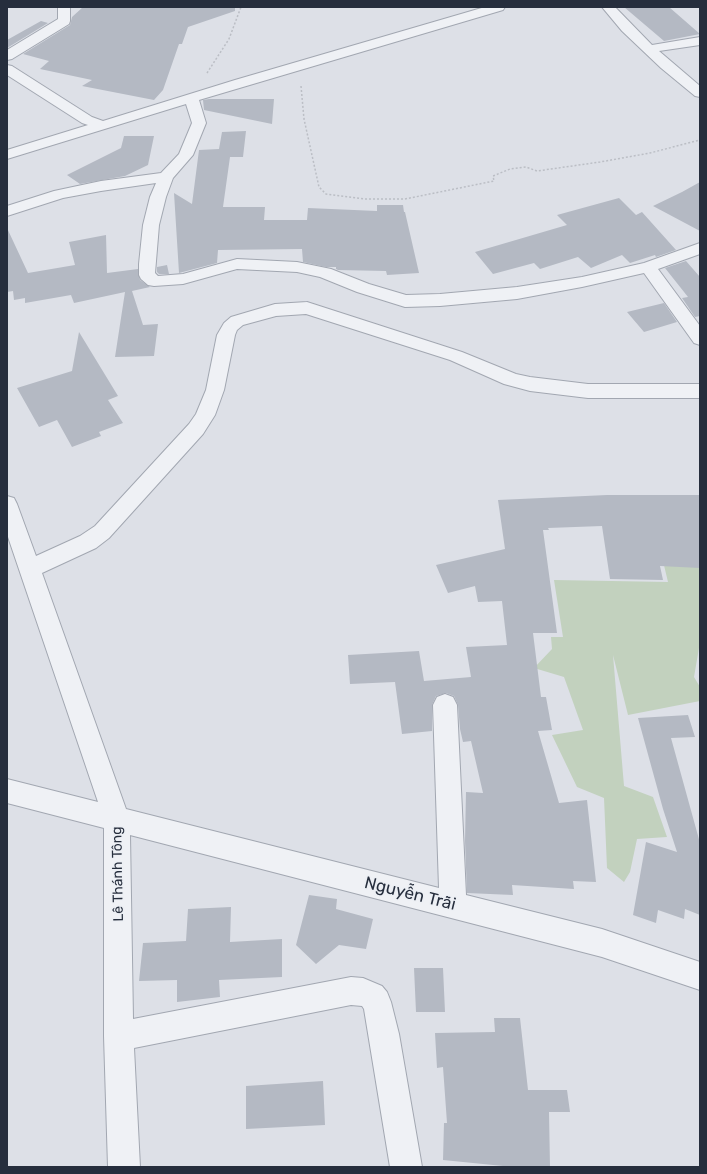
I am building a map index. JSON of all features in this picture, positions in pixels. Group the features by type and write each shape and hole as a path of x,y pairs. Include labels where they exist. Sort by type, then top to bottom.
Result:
{"street":[{"path":"7,56 64,21 64,7"},
{"path":"7,155 299,65 499,7"},
{"path":"608,7 649,49 700,92"},
{"path":"649,49 700,41"},
{"path":"7,69 87,120 104,126"},
{"path":"191,98 199,123 186,155 166,177 158,197 151,225 147,275 154,280 162,282 183,279 237,264 297,267 325,274 405,301 440,300 517,294 582,282 648,267 700,248"},
{"path":"7,211 60,194 101,186 166,177"},
{"path":"648,267 700,339"},
{"path":"30,569 88,542 102,532 196,429 205,415 215,390 226,335 230,327 237,321 275,310 307,308 441,350 511,379 530,384 588,391 700,391"},
{"name":"Lê Thánh Tông","path":"7,504 117,820 119,1036 124,1167"},
{"path":"445,705 453,904"},
{"name":"Nguyễn Trãi","path":"7,791 602,943 700,976"},
{"path":"119,1036 351,991 363,992 372,996 377,1002 384,1034 406,1167"}],"path":[{"path":"191,98 229,39 241,7"},
{"path":"299,65 304,119 319,187 326,194 366,198 405,199 494,181 493,176 510,169 526,167 537,171 600,162 650,153 700,140"}],"green space":[{"path":"657,536 700,536 700,642 694,677 700,687 700,701 628,715 613,655 624,786 653,797 667,837 637,839 630,872 624,882 607,868 604,798 577,787 552,735 583,730 564,677 534,668 552,649 551,637 563,637 554,580 668,582"}],"building":[{"path":"83,7 235,7 235,11 188,27 182,44 179,44 163,90 154,100 82,86 92,80 40,69 49,61 23,54 70,25 72,17"},
{"path":"624,7 669,7 700,34 664,41"},
{"path":"41,21 48,23 7,48 7,40"},
{"path":"274,99 272,124 204,110 203,100"},
{"path":"246,131 243,157 230,157 223,207 265,207 264,220 307,220 308,208 377,211 377,205 403,205 419,273 387,275 386,271 338,270 336,267 326,267 303,262 302,249 218,250 217,263 179,273 174,193 192,204 199,150 219,149 222,132"},
{"path":"124,136 154,136 148,165 125,176 80,184 67,175 121,148"},
{"path":"700,182 700,231 653,206 682,192"},
{"path":"619,198 636,215 642,212 676,250 656,257 655,255 630,263 622,255 591,268 578,257 540,269 534,263 493,274 475,252 567,225 557,215"},
{"path":"7,228 28,273 75,265 69,242 106,235 107,273 138,269 140,280 150,287 132,291 143,325 158,324 154,356 115,357 125,292 74,303 71,295 25,303 25,298 14,300 13,291 7,292"},
{"path":"686,261 700,277 700,316 695,317 682,298 688,297 665,268"},
{"path":"167,265 169,274 159,274 157,272 157,267"},
{"path":"664,303 677,322 644,332 627,312"},
{"path":"79,332 118,396 108,400 123,423 99,432 101,436 72,447 57,420 39,427 17,388 72,371"},
{"path":"607,495 700,495 700,568 660,566 663,580 610,579 602,526 548,528 549,530 543,530 557,633 533,633 541,697 546,697 552,730 538,731 559,803 587,800 596,882 573,881 574,889 512,885 513,895 467,893 465,841 466,792 483,793 471,741 463,742 460,729 458,705 454,696 446,693 436,696 432,705 432,731 402,734 395,682 350,684 348,655 419,651 424,681 471,677 466,647 507,645 502,601 478,602 475,586 448,593 436,565 505,549 498,500"},
{"path":"688,715 695,737 671,738 700,843 700,915 685,909 684,919 658,910 656,923 633,915 646,842 677,852 663,809 638,718"},
{"path":"309,895 337,899 336,909 373,919 366,949 339,945 316,964 296,945"},
{"path":"231,907 230,942 282,939 282,977 219,980 220,997 177,1002 177,980 139,981 143,943 186,941 188,909"},
{"path":"414,968 443,968 445,1012 416,1012"},
{"path":"494,1018 520,1018 528,1090 567,1090 570,1112 549,1112 550,1167 513,1167 443,1160 444,1123 447,1123 443,1067 437,1068 435,1033 495,1032"},
{"path":"323,1081 325,1125 246,1129 246,1086"}]}
